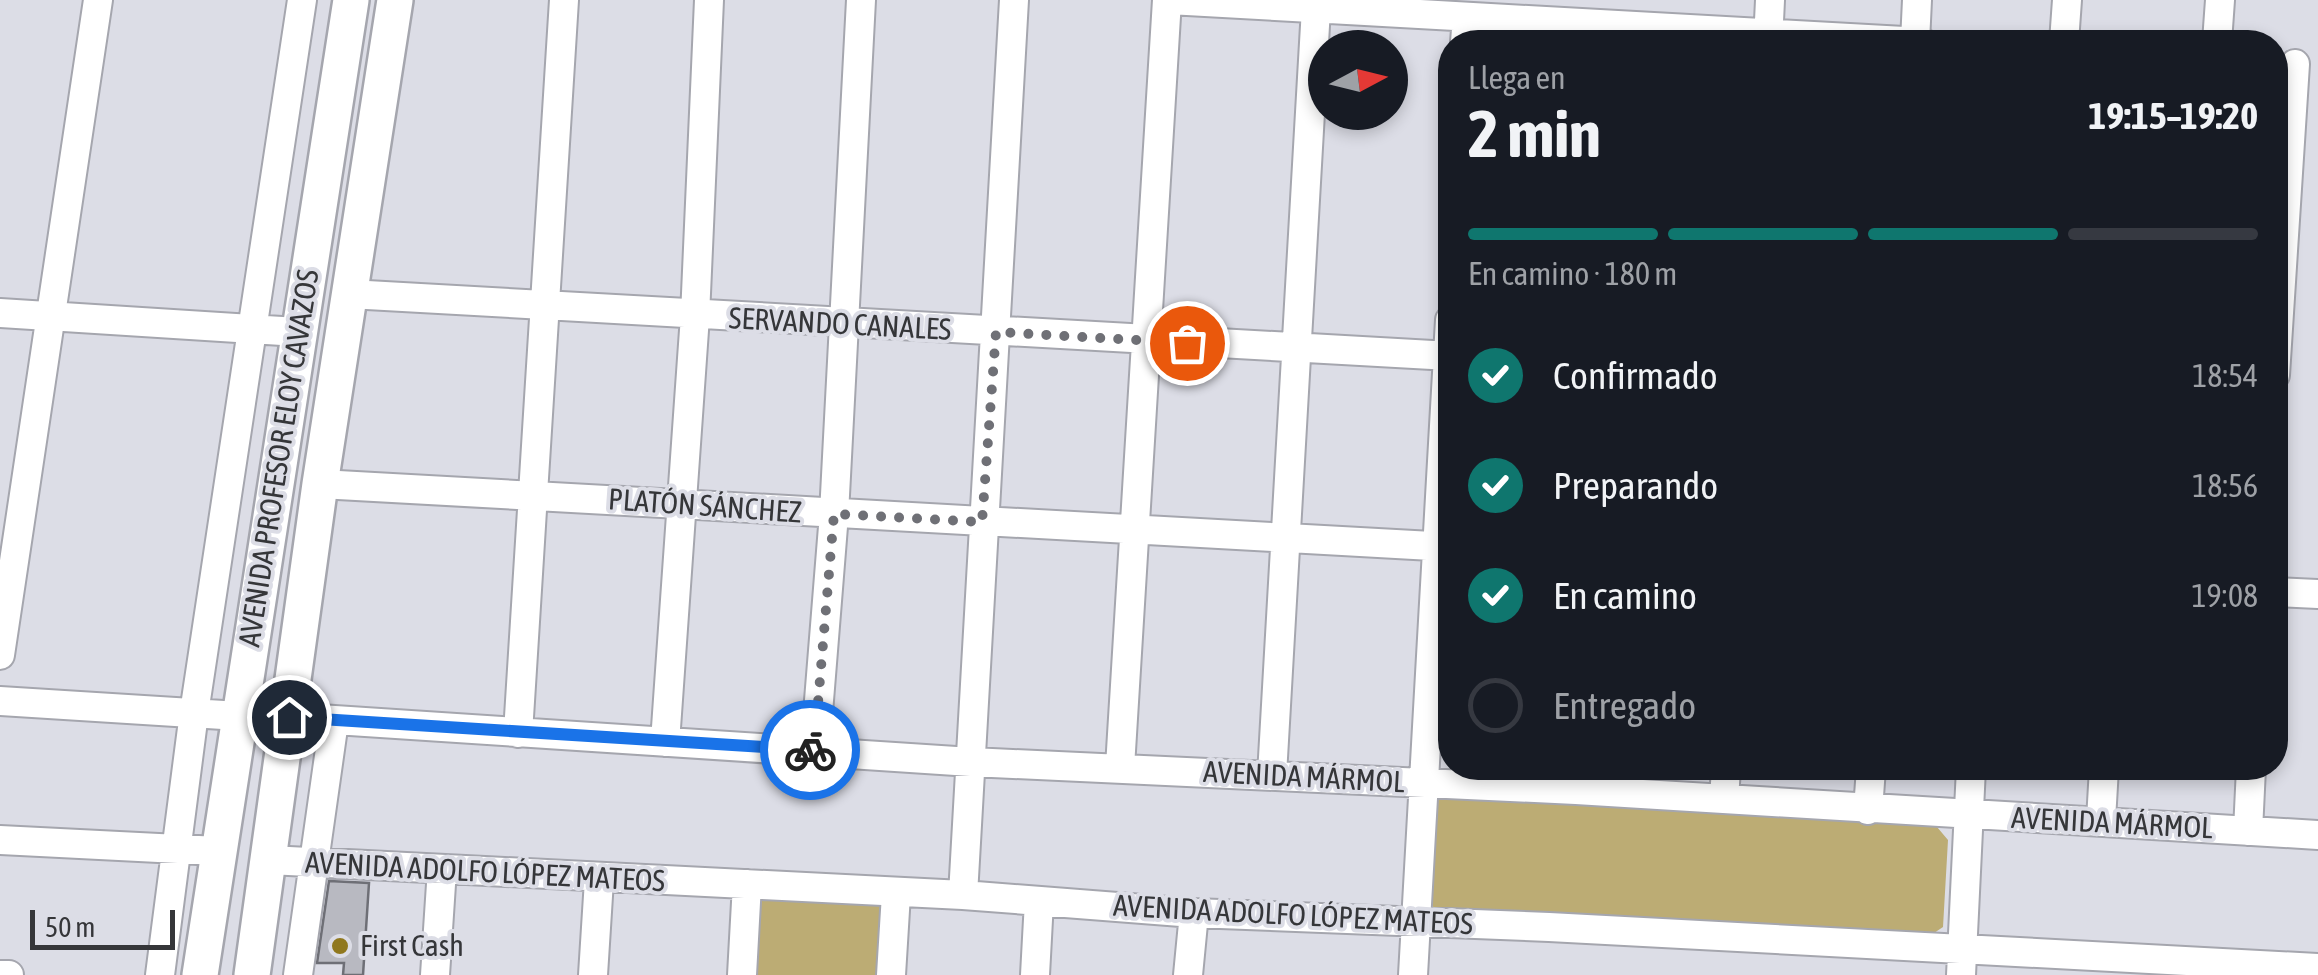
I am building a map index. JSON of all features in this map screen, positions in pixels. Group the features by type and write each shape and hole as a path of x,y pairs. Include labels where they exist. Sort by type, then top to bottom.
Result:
{"main road":[{"name":"AVENIDA PROFESOR ELOY CAVAZOS","path":"200,975 351,0"},
{"name":"AVENIDA PROFESOR ELOY CAVAZOS","path":"252,975 320,484 395,0"}],"street":[{"path":"0,654 98,0"},
{"path":"160,975 194,713 256,328 302,0"},
{"path":"518,734 564,0"},
{"path":"665,742 695,316 709,0"},
{"path":"814,750 834,514 862,0"},
{"path":"964,895 1014,0"},
{"path":"1120,767 1168,0 1316,8 1466,30 1615,22 1692,30"},
{"path":"1768,30 1770,0"},
{"path":"1917,0 1917,30"},
{"path":"2065,30 2067,0"},
{"path":"2218,30 2220,0"},
{"path":"1272,775 1300,348 1316,8"},
{"path":"2288,182 2296,64"},
{"name":"SERVANDO CANALES","path":"349,294 1438,355"},
{"path":"0,313 298,332"},
{"name":"PLATÓN SÁNCHEZ","path":"320,484 1438,547"},
{"path":"2288,593 2318,594"},
{"path":"1413,975 1420,784 1438,599"},
{"path":"0,700 239,716"},
{"name":"AVENIDA MÁRMOL","path":"289,717 971,762 1420,784 1546,780"},
{"path":"298,975 334,721"},
{"name":"AVENIDA MÁRMOL","path":"1584,780 1724,799 1868,810 2318,835"},
{"path":"1724,799 1725,780"},
{"path":"1868,810 1870,780"},
{"path":"1961,963 1970,780"},
{"path":"2101,820 2103,780"},
{"path":"2248,830 2250,780"},
{"path":"0,840 218,851"},
{"name":"AVENIDA ADOLFO LÓPEZ MATEOS","path":"269,860 1415,922 1961,963 2318,968"},
{"path":"436,975 442,870"},
{"path":"592,975 600,880"},
{"path":"742,975 747,884"},
{"path":"892,975 896,894"},
{"path":"1035,975 1039,900"},
{"path":"1188,975 1194,913"},
{"path":"0,975 9,975"}],"shaded area":[{"path":"1442,795 1937,827 1948,840 1943,927 1931,935 1436,911 1428,899 1433,803"},
{"path":"757,896 892,902 889,975 752,975"}],"building":[{"path":"329,881 369,883 363,975 343,975 344,963 317,963"}],"way so far":[{"path":"810,750 814,750 834,514 982,522 996,332 1187,343"}],"place":[{"name":"First Cash","path":"340,946"}],"route":[{"path":"289,717 810,750"}]}
